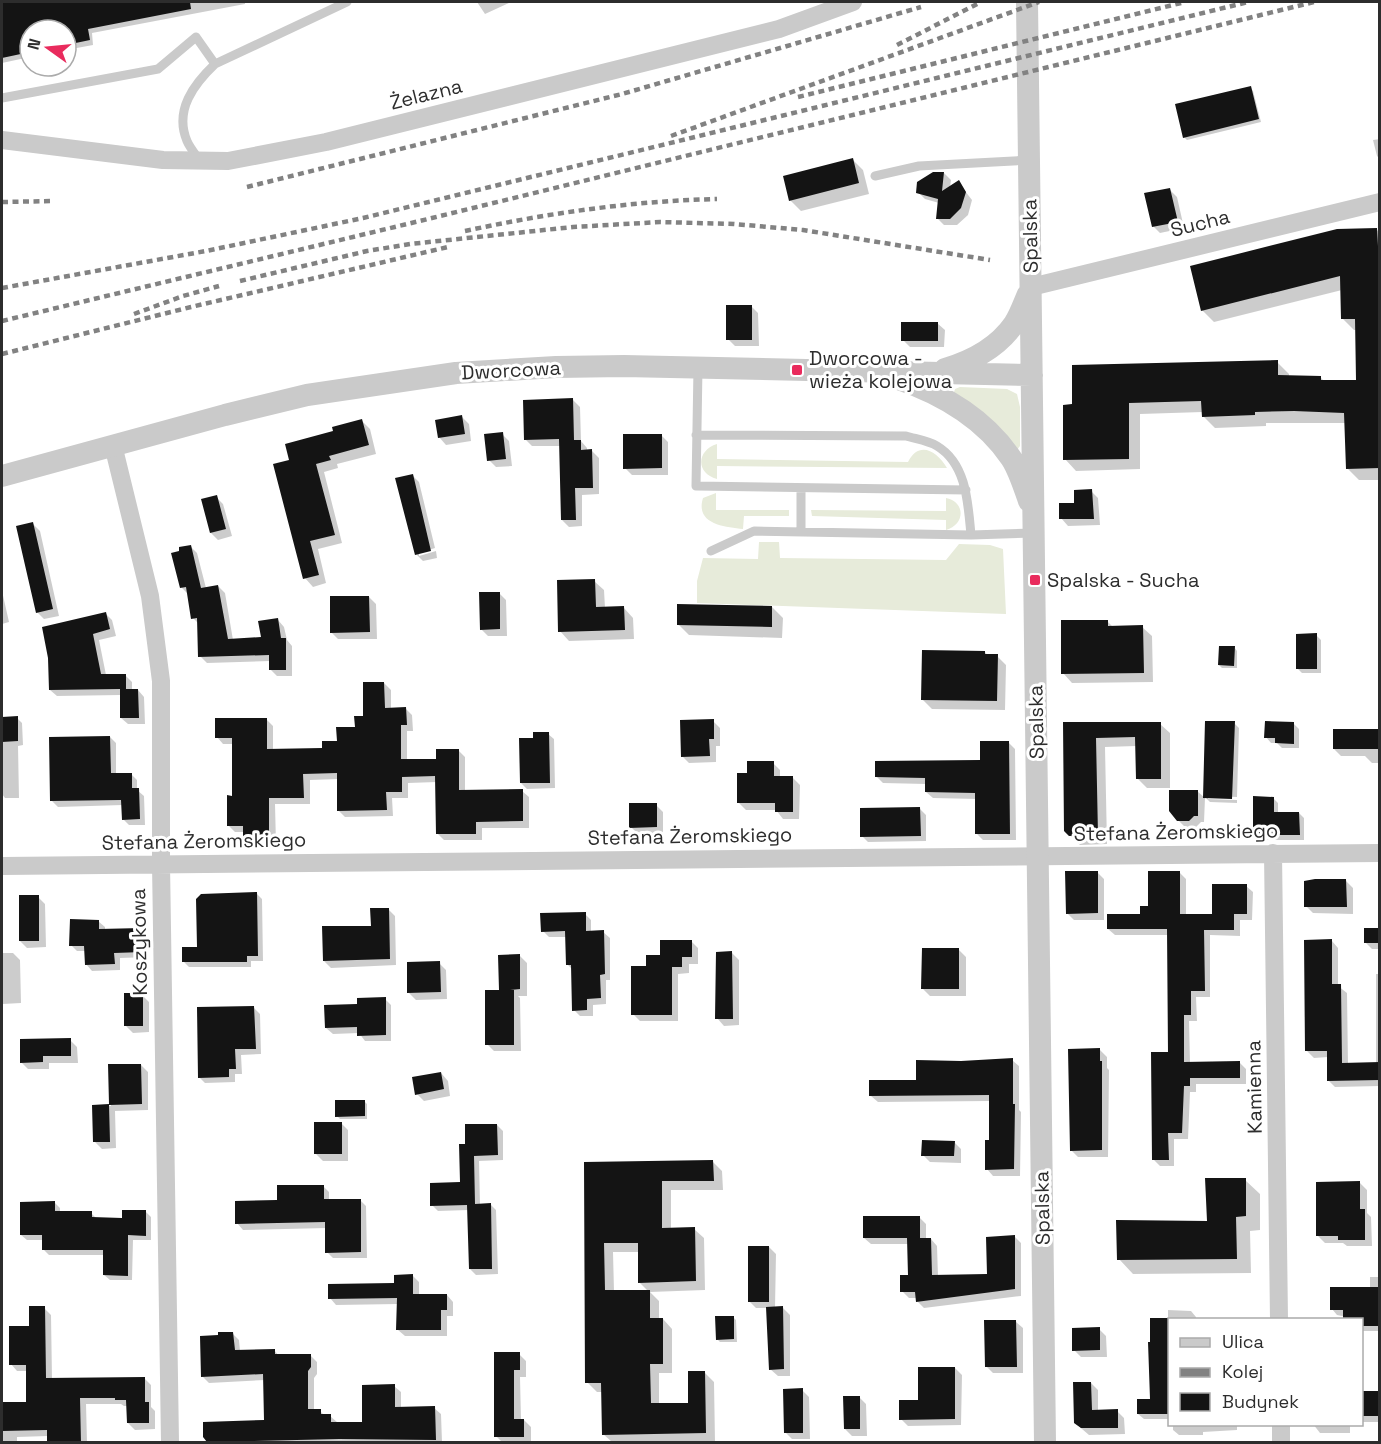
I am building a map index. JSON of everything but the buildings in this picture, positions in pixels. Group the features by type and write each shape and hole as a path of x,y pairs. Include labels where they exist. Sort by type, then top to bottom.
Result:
{"street":[{"name":"Żelazna","path":"2,140 163,160 228,161 326,142 779,28 853,2"},
{"name":"Spalska","path":"1027,2 1045,1443"},
{"name":"Sucha","path":"1031,287 1380,202"},
{"path":"930,373 966,363 991,348 1014,324 1031,287"},
{"name":"Dworcowa","path":"2,476 307,395 456,373 556,367 1032,375"},
{"path":"874,371 917,385 936,394 972,417 991,434 1012,459 1034,524"},
{"name":"Koszykowa","path":"113,446 150,596 161,681 161,864 170,1443"},
{"name":"Kamienna","path":"1274,853 1279,1318"},
{"name":"Stefana Żeromskiego","path":"2,866 1380,853"},
{"path":"1281,1426 1281,1443"}],"lane":[{"path":"200,161 187,142 184,132 186,102 198,81 215,64 347,2"},
{"path":"2,98 158,69 196,37 215,64"},
{"path":"875,176 919,166 1029,160"},
{"path":"698,368 696,486 966,490"},
{"path":"696,435 906,436 937,445 954,461 966,490 971,535"},
{"path":"801,488 801,531"},
{"path":"711,551 754,531 971,535 1034,524"}],"green space":[{"path":"960,387 1007,389 1017,394 1020,407 1020,446 1017,450 954,392"},
{"path":"717,444 717,459 908,462 917,451 928,450 947,468 717,466 717,479 705,472 701,461 705,451"},
{"path":"716,493 716,510 789,510 789,516 744,516 743,529 720,525 707,519 702,507 703,498"},
{"path":"946,498 957,504 961,514 957,523 946,530 946,520 812,516 811,510 946,511"},
{"path":"759,542 779,542 780,558 946,560 959,544 990,545 1003,549 1006,614 697,603 697,581 703,558 758,559"}],"railway":[{"path":"897,45 981,2"},
{"path":"671,136 1039,2"},
{"path":"798,97 1185,2"},
{"path":"2,288 206,251 363,218 1248,2"},
{"path":"2,321 1314,2"},
{"path":"247,187 622,94 921,7"},
{"path":"465,231 591,209 654,202 717,199"},
{"path":"2,202 53,201"},
{"path":"240,281 367,251 410,244 573,227 660,222 734,224 803,230 990,260"},
{"path":"2,354 448,247"},
{"path":"134,314 219,286"}],"place":[{"name":"Dworcowa - wieża kolejowa","path":"797,370"},
{"name":"Spalska - Sucha","path":"1035,580"}]}
